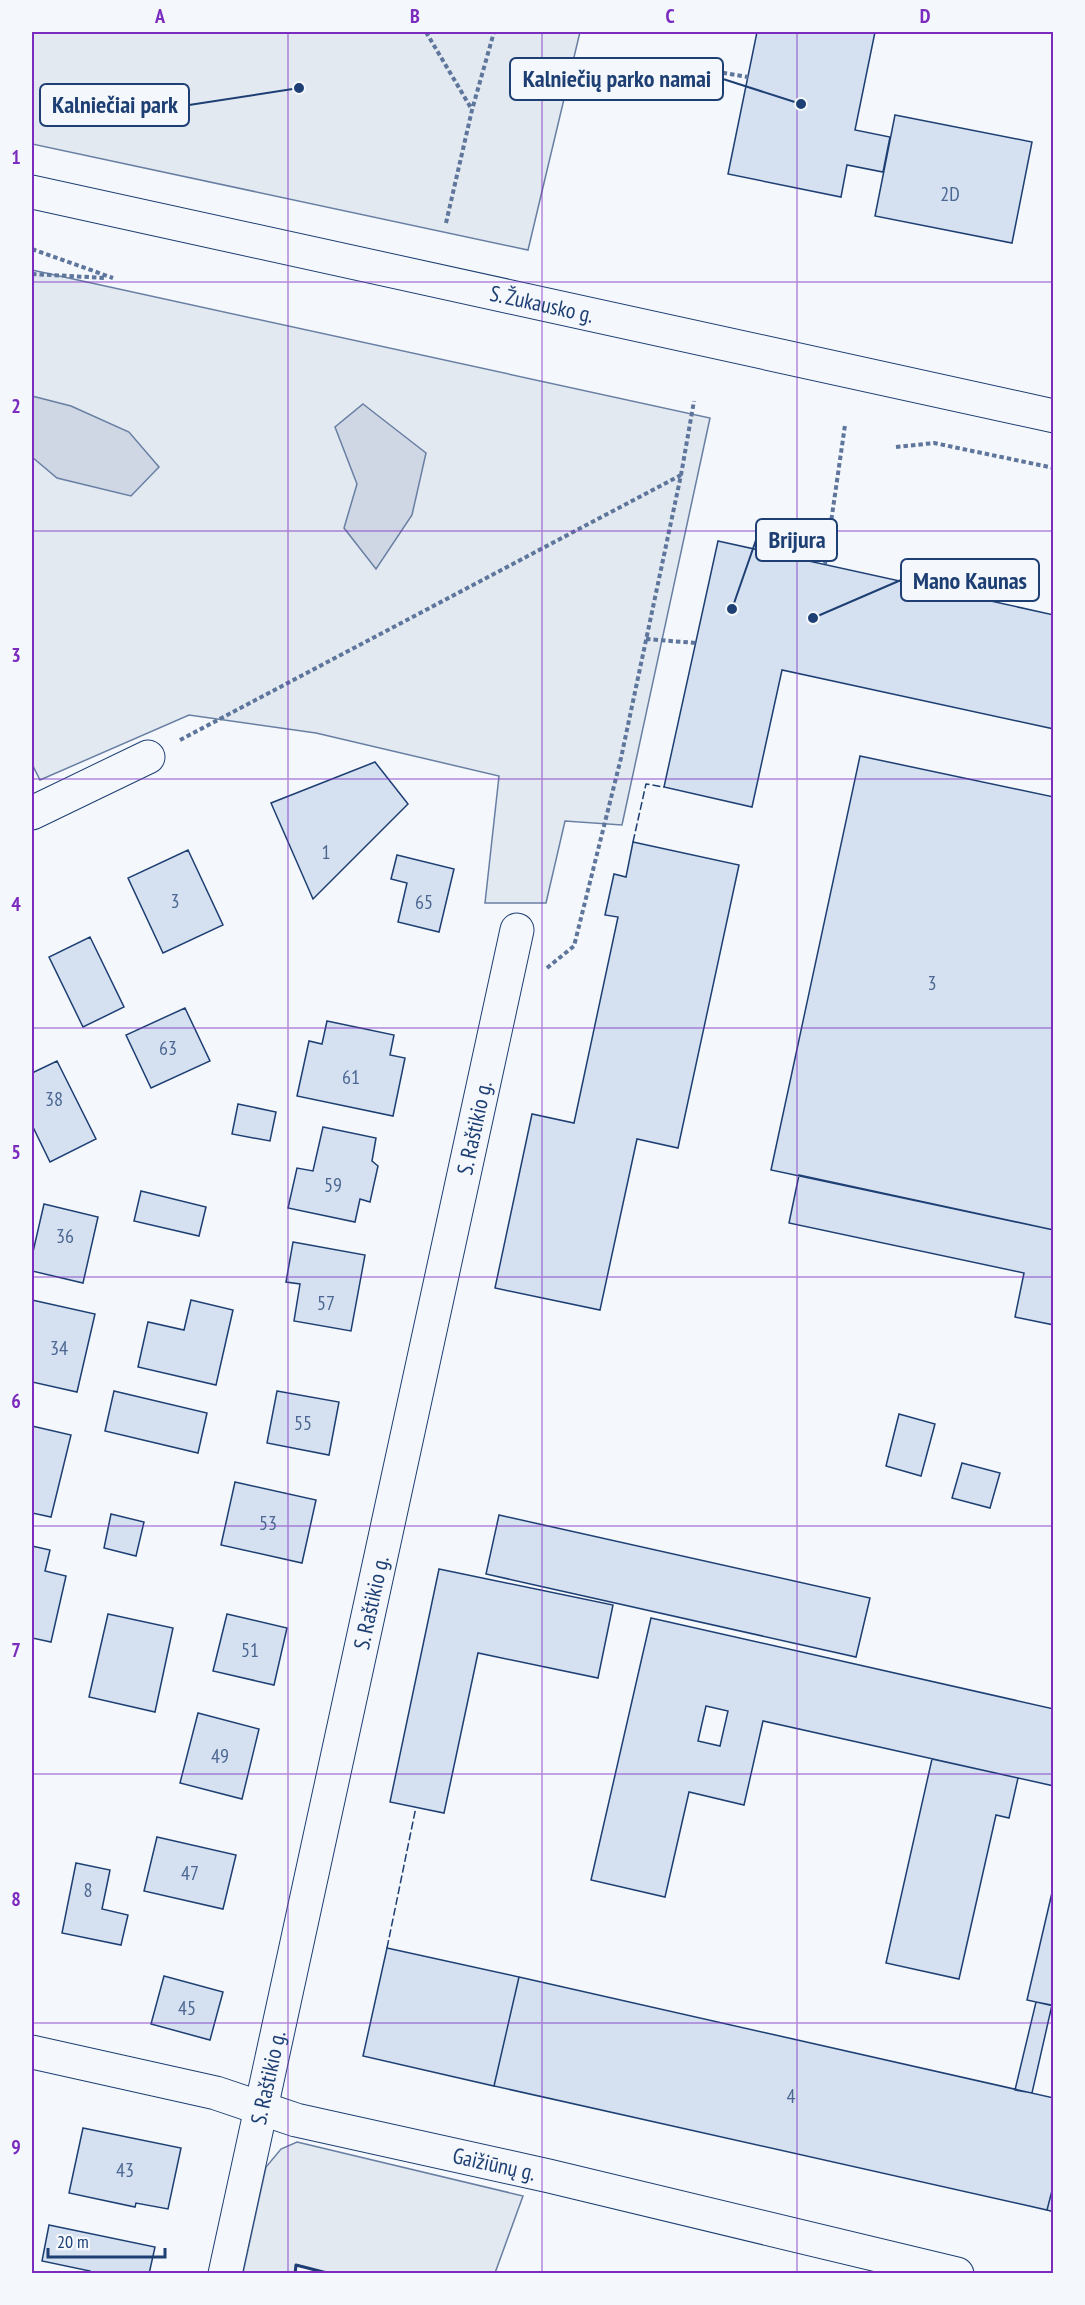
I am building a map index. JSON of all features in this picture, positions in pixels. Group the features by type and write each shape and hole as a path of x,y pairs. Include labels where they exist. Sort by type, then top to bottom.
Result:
{"street":[{"name":"S. Žukausko g.","path":"32,192 1053,416"},
{"path":"32,813 148,757"},
{"name":"S. Raštikio g.","path":"225,2274 518,930"},
{"name":"Gaižiūnų g.","path":"32,2052 216,2093 296,2120 795,2233 957,2274"}],"path":[{"path":"426,32 472,110"},
{"path":"446,223 472,110 494,32"},
{"path":"693,68 748,77"},
{"path":"32,249 113,278 32,274"},
{"path":"501,1004 574,946 621,758 681,475 694,401"},
{"path":"825,564 845,425"},
{"path":"896,447 934,443 1053,468"},
{"path":"148,757 681,475"},
{"path":"646,639 696,643"}],"shaded area":[{"path":"32,32 580,32 528,250 32,144"},
{"path":"32,270 710,418 622,825 565,821 546,903 485,903 499,776 316,733 189,715 40,780 32,764"},
{"path":"32,396 71,406 129,432 159,467 131,496 57,478 32,457"},
{"path":"363,404 426,453 412,515 376,569 344,528 357,484 335,427"},
{"path":"297,2142 523,2196 495,2273 331,2274 297,2265 295,2273 243,2273 266,2167 281,2149"}],"building":[{"path":"757,32 875,32 855,130 890,137 883,172 847,165 841,197 728,174"},
{"path":"895,115 1032,142 1012,243 875,216"},
{"path":"718,541 1054,615 1054,729 782,670 752,807 664,787"},
{"path":"860,756 1054,797 1054,1230 771,1170"},
{"path":"375,762 408,804 313,899 271,803"},
{"path":"633,842 739,865 678,1148 637,1139 600,1310 495,1288 532,1114 574,1123 618,917 605,915 614,874 626,877"},
{"path":"188,850 223,925 163,953 128,878"},
{"path":"397,855 454,869 439,932 398,922 407,883 391,879"},
{"path":"90,937 124,1007 83,1027 49,957"},
{"path":"185,1008 210,1061 151,1088 126,1035"},
{"path":"327,1021 394,1035 390,1055 405,1058 393,1116 297,1096 309,1041 322,1044"},
{"path":"57,1061 96,1139 50,1162 32,1125 32,1073"},
{"path":"238,1104 276,1112 270,1141 232,1134"},
{"path":"323,1127 376,1138 372,1161 378,1166 370,1202 360,1199 355,1222 288,1208 297,1168 313,1171"},
{"path":"799,1175 1054,1230 1054,1325 1015,1317 1024,1273 789,1223"},
{"path":"141,1191 206,1207 199,1236 134,1221"},
{"path":"44,1204 98,1217 83,1283 32,1271 32,1256"},
{"path":"293,1242 365,1255 351,1331 294,1321 300,1284 286,1282"},
{"path":"32,1300 95,1314 77,1392 32,1382"},
{"path":"191,1300 233,1310 216,1385 138,1367 148,1322 184,1330"},
{"path":"114,1391 207,1413 198,1453 105,1431"},
{"path":"277,1391 339,1402 329,1455 267,1443"},
{"path":"899,1414 935,1424 921,1476 886,1466"},
{"path":"32,1426 71,1435 51,1517 32,1513"},
{"path":"962,1463 1000,1473 990,1508 952,1498"},
{"path":"235,1482 316,1500 302,1563 221,1545"},
{"path":"111,1514 144,1522 136,1556 104,1548"},
{"path":"499,1515 870,1598 856,1657 486,1574"},
{"path":"32,1546 50,1550 45,1571 66,1576 51,1642 32,1638"},
{"path":"439,1569 613,1605 598,1678 478,1653 444,1813 390,1802"},
{"path":"108,1614 173,1628 155,1712 89,1697"},
{"path":"227,1614 287,1628 274,1685 213,1671"},
{"path":"651,1618 1054,1709 1054,1786 763,1721 744,1805 689,1792 665,1897 591,1880","holes":["706,1706 728,1711 720,1746 698,1741"]},
{"path":"198,1713 259,1729 242,1799 180,1783"},
{"path":"932,1759 1018,1778 1009,1818 996,1815 959,1979 886,1963"},
{"path":"157,1837 236,1855 223,1909 144,1891"},
{"path":"76,1863 110,1870 102,1909 128,1915 121,1945 62,1933"},
{"path":"1054,1884 1054,2006 1027,2000"},
{"path":"387,1948 519,1977 494,2086 363,2056"},
{"path":"164,1976 223,1992 210,2040 151,2024"},
{"path":"519,1977 1054,2098 1054,2183 1047,2210 494,2086"},
{"path":"1036,2002 1052,2005 1032,2093 1015,2090"},
{"path":"83,2128 181,2148 168,2209 136,2203 135,2207 69,2193"},
{"path":"1054,2183 1054,2212 1047,2210"},
{"path":"49,2225 155,2247 149,2274 89,2274 90,2271 42,2261"}],"fence":[{"path":"633,842 646,784 664,787"},
{"path":"387,1948 416,1807"}],"wall":[{"path":"295,2274 296,2265 331,2274"}],"place":[{"name":"Kalniečiai park","path":"299,88"},
{"name":"Kalniečių parko namai","path":"801,104"},
{"name":"Brijura","path":"732,609"},
{"name":"Mano Kaunas","path":"813,618"}]}
